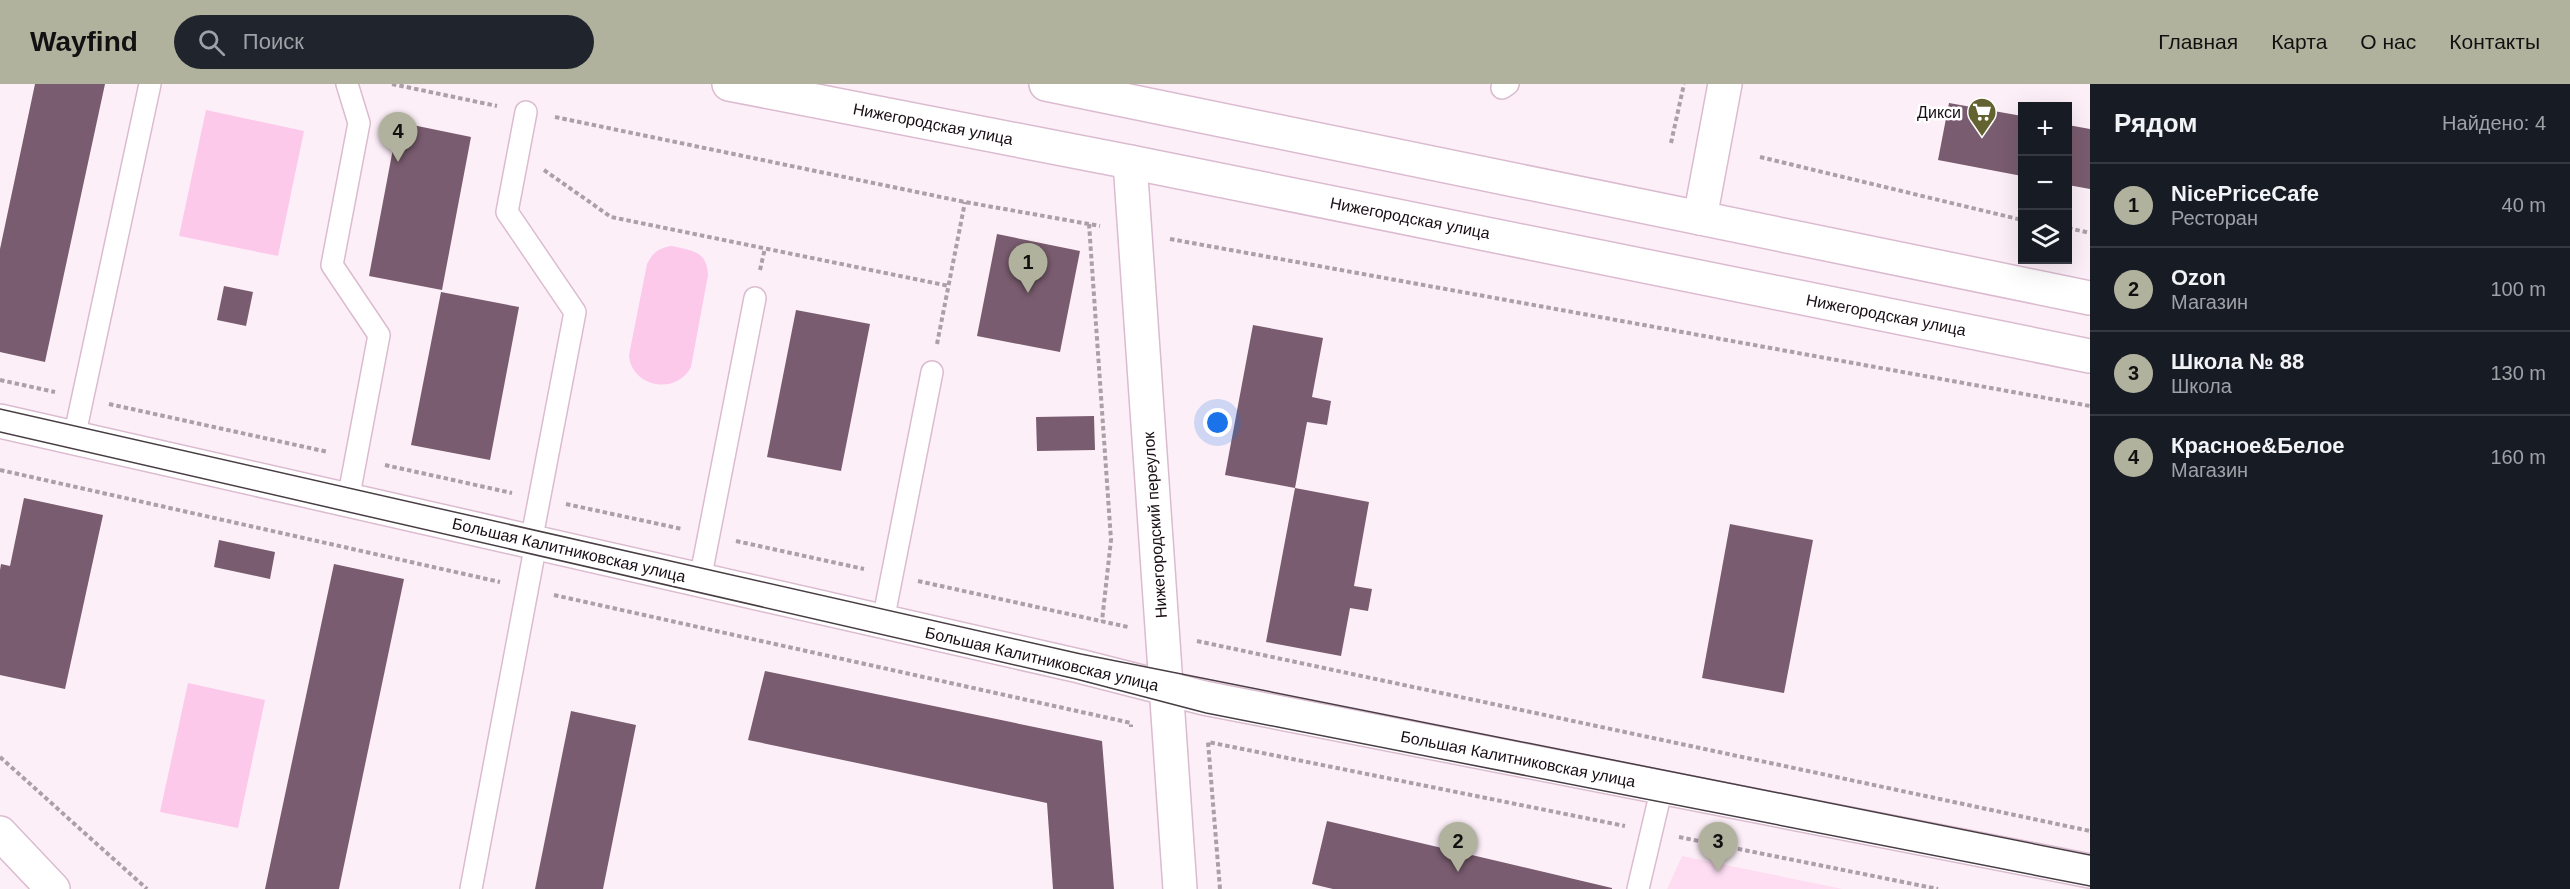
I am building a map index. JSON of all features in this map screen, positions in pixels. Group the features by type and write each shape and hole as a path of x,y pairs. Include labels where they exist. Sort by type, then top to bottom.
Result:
{"street":[{"name":"Нижегородская улица","path":"729,84 1130,162 2090,356"},
{"path":"1046,84 2090,298"},
{"path":"1700,218 1725,84"},
{"name":"Нижегородский переулок","path":"1130,162 1180,889"},
{"name":"Большая Калитниковская улица","path":"0,421 1079,666 1166,689 2090,871"},
{"path":"0,833 53,889"}],"lane":[{"path":"74,438 150,84"},
{"path":"347,84 359,123 332,266 379,335 348,500"},
{"path":"471,889 527,589 540,499 575,312 507,212 526,112"},
{"path":"700,580 755,298"},
{"path":"883,621 932,372"},
{"path":"1638,889 1662,787"}],"path":[{"path":"392,84 965,202 2090,406"},
{"path":"1671,143 1684,84"},
{"path":"518,152 611,217 949,286"},
{"path":"1760,157 2018,219"},
{"path":"932,372 965,202"},
{"path":"1089,224 1111,540 1102,621"},
{"path":"2072,229 2090,233"},
{"path":"0,380 892,576 2090,831"},
{"path":"0,470 1131,723"},
{"path":"1220,889 1208,742 1938,889"},
{"path":"0,757 147,889"}],"shaded area":[{"path":"206,110 304,131 278,256 179,236"},
{"path":"672,246 698,253 705,261 708,275 691,367 675,382 655,384 637,374 629,355 647,264 657,251"},
{"path":"188,683 265,700 238,828 160,812"},
{"path":"1682,856 1843,889 1667,889"}],"building":[{"path":"35,84 105,84 45,362 0,352 0,249"},
{"name":"Дикси","path":"1949,103 2018,115 2018,175 1938,160"},
{"path":"398,122 471,137 442,290 369,276"},
{"path":"2072,126 2090,129 2090,189 2072,186"},
{"path":"997,234 1080,251 1060,352 977,336"},
{"path":"224,286 253,292 246,326 217,320"},
{"path":"441,292 519,307 490,460 411,445"},
{"path":"796,310 870,324 841,471 767,457"},
{"path":"1253,325 1323,338 1312,397 1331,401 1327,425 1307,422 1295,488 1225,475"},
{"path":"1094,416 1095,450 1037,451 1036,417"},
{"path":"1295,488 1369,502 1354,586 1372,589 1368,611 1350,608 1341,656 1266,642"},
{"path":"24,498 103,515 65,689 0,675 0,570 1,564 10,566"},
{"path":"1730,524 1813,540 1784,693 1702,678"},
{"path":"219,540 275,552 270,579 214,567"},
{"path":"334,564 404,579 339,889 265,889"},
{"path":"765,671 1102,741 1114,889 1053,889 1047,803 748,740"},
{"path":"571,711 636,725 603,889 535,889"},
{"path":"1327,821 1612,889 1333,889 1312,884"}],"tram line":[{"path":"0,409 1081,654 2090,855"},
{"path":"0,432 1076,679 1206,713 2090,886"}],"place":[{"name":"Дикси","path":"1982,138"},
{"name":"Красное&Белое","path":"398,162"},
{"name":"NicePriceCafe","path":"1028,293"},
{"name":"Ozon","path":"1458,872"},
{"name":"Школа № 88","path":"1718,872"}]}
